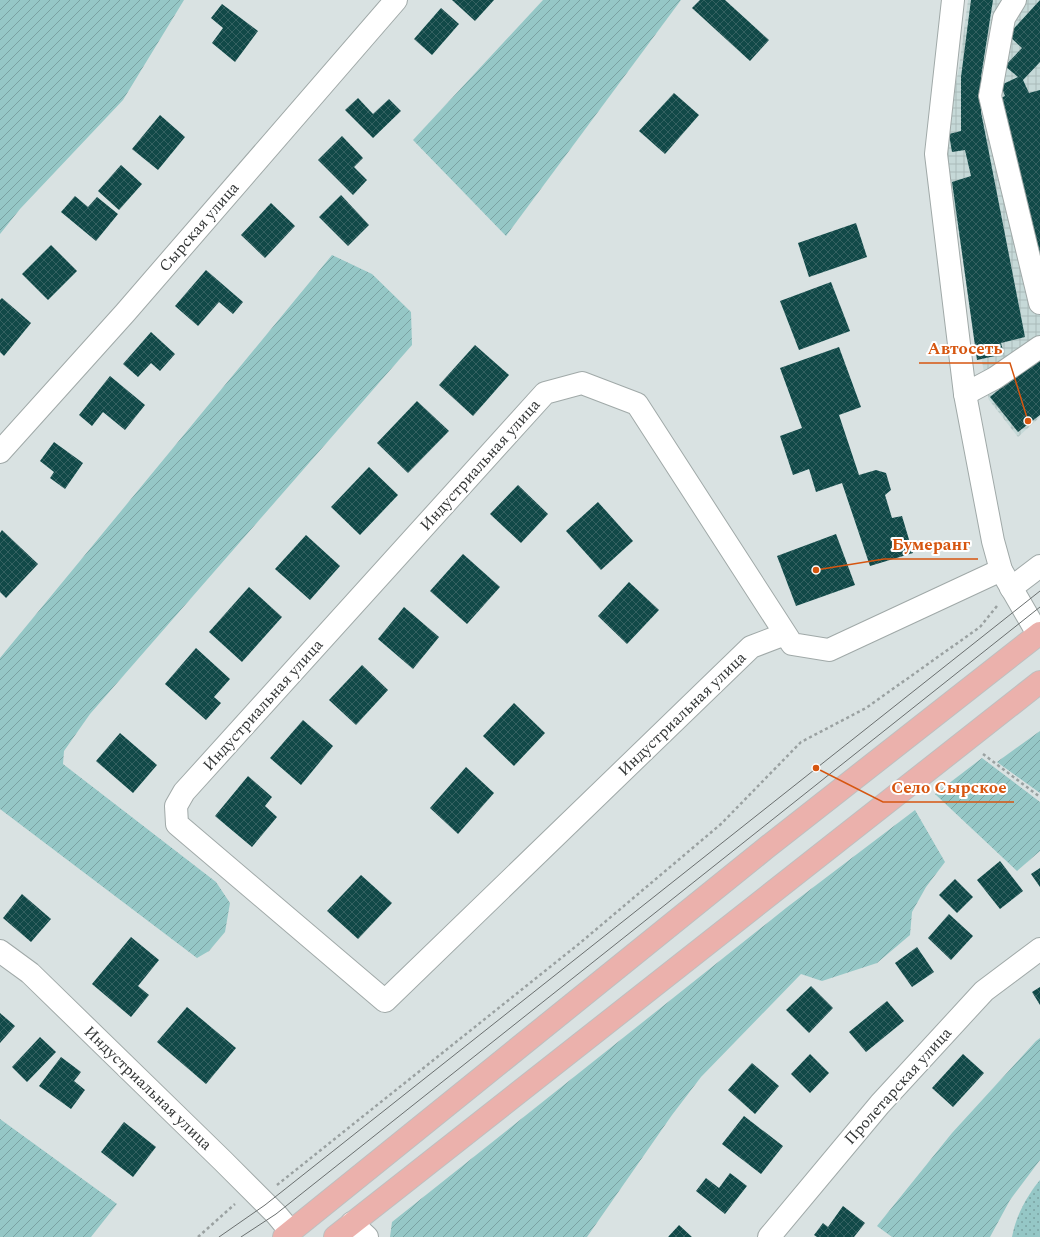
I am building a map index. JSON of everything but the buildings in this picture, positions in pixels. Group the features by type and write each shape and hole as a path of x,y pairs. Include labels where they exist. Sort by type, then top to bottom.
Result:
{"main road":[{"path":"287,1234 766,848 1039,633"},
{"path":"335,1237 360,1230 1040,682"}],"street":[{"name":"Сырская улица","path":"0,452 125,313 396,0"},
{"path":"953,0 936,154 965,394 993,541 1006,579 1039,633"},
{"path":"1014,0 1004,18 990,96 1040,303"},
{"path":"965,394 995,378 1040,347"},
{"name":"Индустриальная улица","path":"582,383 638,404 785,634 751,647 385,1000 177,824 176,806 184,792 545,393 582,383"},
{"path":"785,634 792,644 829,650 1040,566"},
{"name":"Пролетарская улица","path":"769,1237 880,1104 984,991 1040,949"},
{"name":"Индустриальная улица","path":"0,950 30,973 276,1214 287,1234"}],"path":[{"path":"198,1237 255,1195 580,943 721,824 801,742 866,708 980,627 1006,579"},
{"path":"981,753 1040,797"}],"shaded area":[{"path":"0,0 184,0 123,100 20,209 0,234"},
{"path":"543,0 681,0 506,236 413,140"},
{"path":"968,0 1040,0 1040,417 1018,437 989,400 949,180 945,132 959,68"},
{"path":"332,255 372,274 411,312 412,345 90,714 64,751 63,764 216,882 230,903 225,932 209,951 197,958 0,809 0,658"},
{"path":"1040,731 1040,793 997,762"},
{"path":"982,758 1040,802 1040,851 1017,871 935,794"},
{"path":"915,810 945,862 926,887 912,912 910,935 877,963 822,981 801,974 701,1077 672,1115 587,1237 390,1237 392,1222 786,908"},
{"path":"1040,1038 1040,1160 1010,1200 990,1237 892,1237 877,1226 952,1133"},
{"path":"0,1119 117,1204 91,1237 0,1237"},
{"path":"1040,1180 1040,1237 1012,1237 1022,1207"}],"tram line":[{"path":"219,1237 265,1205 1040,591"},
{"path":"241,1237 276,1214 1040,607"}],"place":[{"name":"Автосеть","path":"1028,421"},
{"name":"Бумеранг","path":"816,570"},
{"name":"Село Сырское","path":"816,768"}]}
